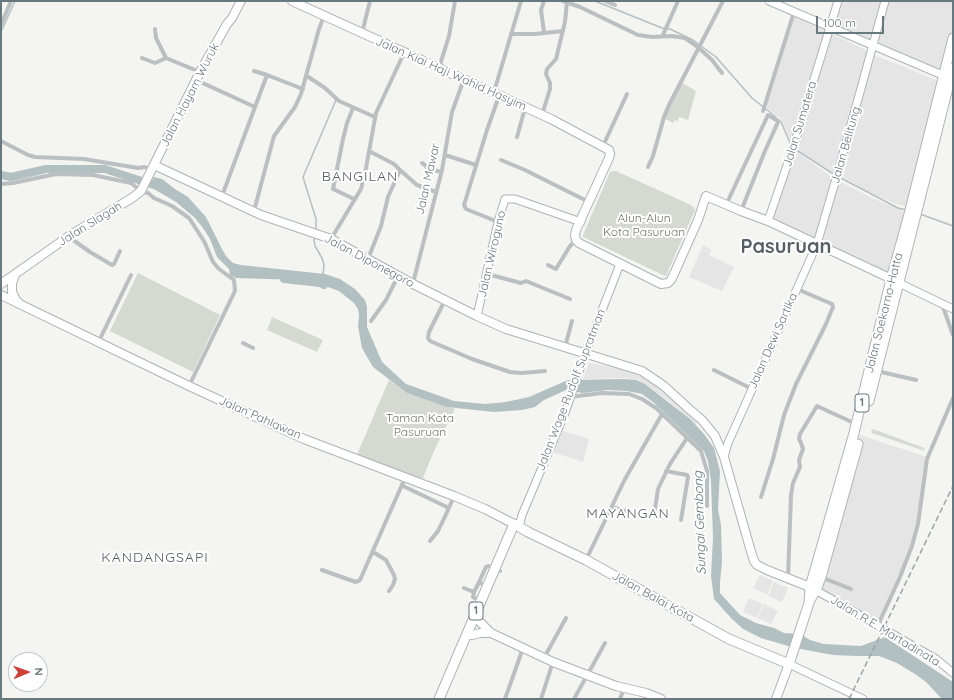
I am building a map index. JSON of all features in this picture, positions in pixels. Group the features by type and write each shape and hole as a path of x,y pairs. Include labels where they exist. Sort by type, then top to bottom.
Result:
{"highway":[{"name":"Jalan Soekarno-Hatta","path":"949,78 953,38"},
{"name":"Jalan Soekarno-Hatta","path":"813,589 915,202 953,68"},
{"name":"Jalan Soekarno-Hatta","path":"813,589 821,577 858,442 876,370 895,281"},
{"name":"1","path":"439,699 477,617 516,525"},
{"name":"Jalan Balai Kota","path":"516,525 586,560 729,639 790,664"},
{"name":"1","path":"445,699 472,635 481,601 483,584 497,570"},
{"name":"1","path":"790,664 813,589"}],"main road":[{"name":"Jalan Hayam Wuruk","path":"227,24 228,17 235,1"},
{"name":"Jalan Hayam Wuruk","path":"153,169 198,76 227,24 232,18 240,1"},
{"name":"Jalan Kiai Haji Wahid Hasyim","path":"292,1 542,116 552,119 606,148"},
{"path":"606,148 610,154 609,158 581,222 576,230 576,240 577,242 661,284 668,283 674,274 698,220 706,196 768,221 895,281"},
{"name":"Jalan Slagah","path":"1,284 69,237 132,198 142,190 153,169"},
{"name":"Jalan Diponegoro","path":"153,169 222,196 254,212 331,239 413,284 506,329 642,371 664,386 702,420 715,436 724,457 754,561 761,568 813,589"},
{"path":"15,274 12,283 12,292 16,300 22,306"},
{"name":"Jalan Pahlawan","path":"1,296 189,386 317,444 404,482 454,496 516,525"},
{"path":"477,617 491,633 552,662 656,698"},
{"name":"1","path":"472,635 491,633"},
{"name":"1","path":"776,699 790,664"}],"street":[{"path":"1,25 11,1"},
{"path":"362,34 370,1"},
{"path":"439,68 449,36 455,1"},
{"path":"498,222 464,207 497,94 511,34 521,1"},
{"path":"544,1 541,10 544,32"},
{"path":"605,1 615,5"},
{"path":"664,33 678,1"},
{"path":"648,167 653,156 669,105 723,1"},
{"path":"769,1 949,78"},
{"name":"Jalan Sumatera","path":"768,221 792,152 838,1"},
{"name":"Jalan Belitung","path":"817,244 885,1"},
{"path":"542,116 550,89 550,83 546,74 547,68 555,60 563,31 565,2 580,7 638,35 652,37 664,33 686,38 699,46 722,73"},
{"path":"763,110 794,12"},
{"path":"254,212 274,136 295,107 303,89 319,29 324,16"},
{"path":"155,29 156,38 166,58 255,106"},
{"path":"511,34 563,31"},
{"path":"331,239 360,189 366,168 375,117 404,53"},
{"path":"142,58 155,63 166,58"},
{"path":"254,71 303,89"},
{"path":"222,196 267,75"},
{"path":"307,76 325,88 339,101 375,117"},
{"name":"Jalan Mawar","path":"413,284 441,172 452,112 464,79"},
{"path":"606,148 627,94"},
{"path":"353,108 343,138 333,189 354,199"},
{"path":"518,137 525,108"},
{"path":"726,205 768,114 778,122 741,211"},
{"path":"1,140 34,157 84,159 153,169"},
{"path":"369,151 394,164 417,185 436,192"},
{"path":"445,154 476,166"},
{"path":"501,160 590,202"},
{"path":"422,163 425,164 427,168 441,172"},
{"path":"368,259 381,226 388,197 401,171"},
{"path":"1,184 56,174 94,176 131,183 148,192 154,198 172,206 189,218 204,241 213,262 219,269 234,280 235,291 189,386"},
{"name":"Jalan Wiroguno","path":"477,316 504,200 509,198 515,199 581,222"},
{"path":"69,237 90,252 112,264 114,264 120,251"},
{"path":"548,265 556,269 570,246 576,240"},
{"name":"Jalan Dewi Sartika","path":"724,457 730,439 817,244"},
{"name":"Jalan Wage Rudolf Supratman","path":"516,525 522,515 562,420 585,354 620,264"},
{"path":"487,274 520,283 526,281 570,299"},
{"path":"98,343 131,275"},
{"path":"371,321 386,300 398,276"},
{"path":"895,281 953,309"},
{"path":"761,497 773,459 784,415 796,384 833,307 832,304 797,289"},
{"path":"445,300 429,332 428,338 431,342 472,359 510,372 522,373 545,371"},
{"path":"942,304 953,331"},
{"path":"565,347 572,321"},
{"path":"243,343 253,348"},
{"path":"714,370 752,389"},
{"path":"876,370 916,380"},
{"path":"571,395 608,393 630,394 642,399 662,414 701,452 706,463 707,471 707,506"},
{"path":"878,625 900,577 912,546 918,524 927,459 953,398"},
{"path":"788,578 791,494 793,483 800,466 799,460 802,449 799,438 800,434 818,406 857,424"},
{"path":"586,560 612,507 662,414"},
{"path":"715,436 723,440 730,439"},
{"path":"654,515 658,489 666,471 687,438"},
{"path":"666,471 686,475 688,477 681,520"},
{"path":"322,570 350,580 358,581 373,552 404,482 449,508"},
{"path":"430,541 438,531 454,496"},
{"path":"612,507 632,513"},
{"path":"373,552 386,560 394,575 395,579 389,591"},
{"path":"821,577 851,589"},
{"path":"481,601 473,597 474,592 483,584"},
{"path":"464,588 474,592"},
{"name":"Jalan R.E. Martadinata","path":"813,589 936,659 953,673"},
{"path":"544,658 566,618"},
{"path":"574,699 605,643"},
{"path":"505,699 523,648"},
{"path":"541,699 552,662"},
{"path":"790,664 863,699"},
{"path":"620,699 625,688"}],"shaded area":[{"path":"840,1 882,1 870,46 831,29"},
{"path":"889,1 953,1 953,30 941,75 876,48"},
{"path":"794,17 826,31 792,144 781,119 766,107"},
{"path":"830,33 868,51 836,174 803,153 795,146"},
{"path":"874,55 939,81 906,207 869,192 840,175"},
{"path":"796,151 833,178 816,238 813,240 772,221"},
{"path":"154,177 162,179 188,197 206,217 226,256 233,263 325,274 340,279 355,289 365,300 367,307 367,327 382,362 406,384 454,401 485,404 506,402 529,397 568,380 624,379 636,380 645,384 690,419 704,434 714,448 720,471 718,509 721,525 722,562 720,593 740,615 756,623 774,628 784,633 800,634 810,640 824,644 861,646 885,637 953,682 953,699 942,699 926,682 915,674 897,663 879,656 833,655 795,648 761,638 743,629 731,618 714,599 711,576 713,538 711,481 708,461 704,451 653,402 642,394 627,391 608,390 583,393 566,390 544,400 535,407 522,410 494,412 447,407 407,393 373,367 362,348 358,326 358,309 354,303 339,291 314,282 236,278 230,275 229,269 217,257 210,239 195,218 176,202 149,186"},
{"path":"839,181 872,198 904,211 906,214 892,270 886,274 821,245 821,240"},
{"path":"703,245 712,250 709,255 734,267 722,291 689,277"},
{"path":"589,363 623,369 645,378 699,420 696,425 669,401 645,384 636,380 625,378 583,379"},
{"path":"563,431 589,439 583,462 553,452"},
{"path":"860,435 927,457 920,507 912,545 878,624 816,590 821,577"},
{"path":"760,575 773,581 767,595 753,588"},
{"path":"774,582 788,588 782,602 768,596"},
{"path":"749,598 763,604 757,618 743,612"},
{"path":"764,604 778,611 771,624 758,618"}],"green space":[{"path":"681,82 696,91 688,120 679,117 678,121 675,120 673,123 664,118"},
{"name":"Alun-Alun Kota Pasuruan","path":"613,171 691,205 694,208 695,210 667,275 665,276 583,237 610,172"},
{"path":"138,273 220,315 193,372 110,331"},
{"path":"272,317 323,340 317,352 267,330"},
{"name":"Taman Kota Pasuruan","path":"389,380 407,393 455,409 434,451 421,483 356,457"},
{"path":"873,429 924,448 925,451 872,433 871,431"}],"waterway":[{"path":"1,32 15,1"},
{"path":"595,1 662,28 670,29 693,40 716,57 752,98 776,117"},
{"path":"316,231 316,219 303,177 336,100"},
{"path":"779,120 791,145"},
{"path":"795,149 835,175"},
{"name":"Sungai Gembong","path":"1,175 11,177 46,169 105,169 160,187"},
{"path":"839,177 898,208 907,210"},
{"path":"920,214 953,226"},
{"path":"315,237 315,246 324,265 323,274"},
{"name":"Sungai Gembong","path":"284,279 320,283 324,285"}],"railway":[{"path":"849,699 953,486"}],"district":[{"name":"BANGILAN","path":"360,177"},
{"name":"Pasuruan","path":"786,247"},
{"name":"MAYANGAN","path":"628,514"},
{"name":"KANDANGSAPI","path":"155,558"}]}
